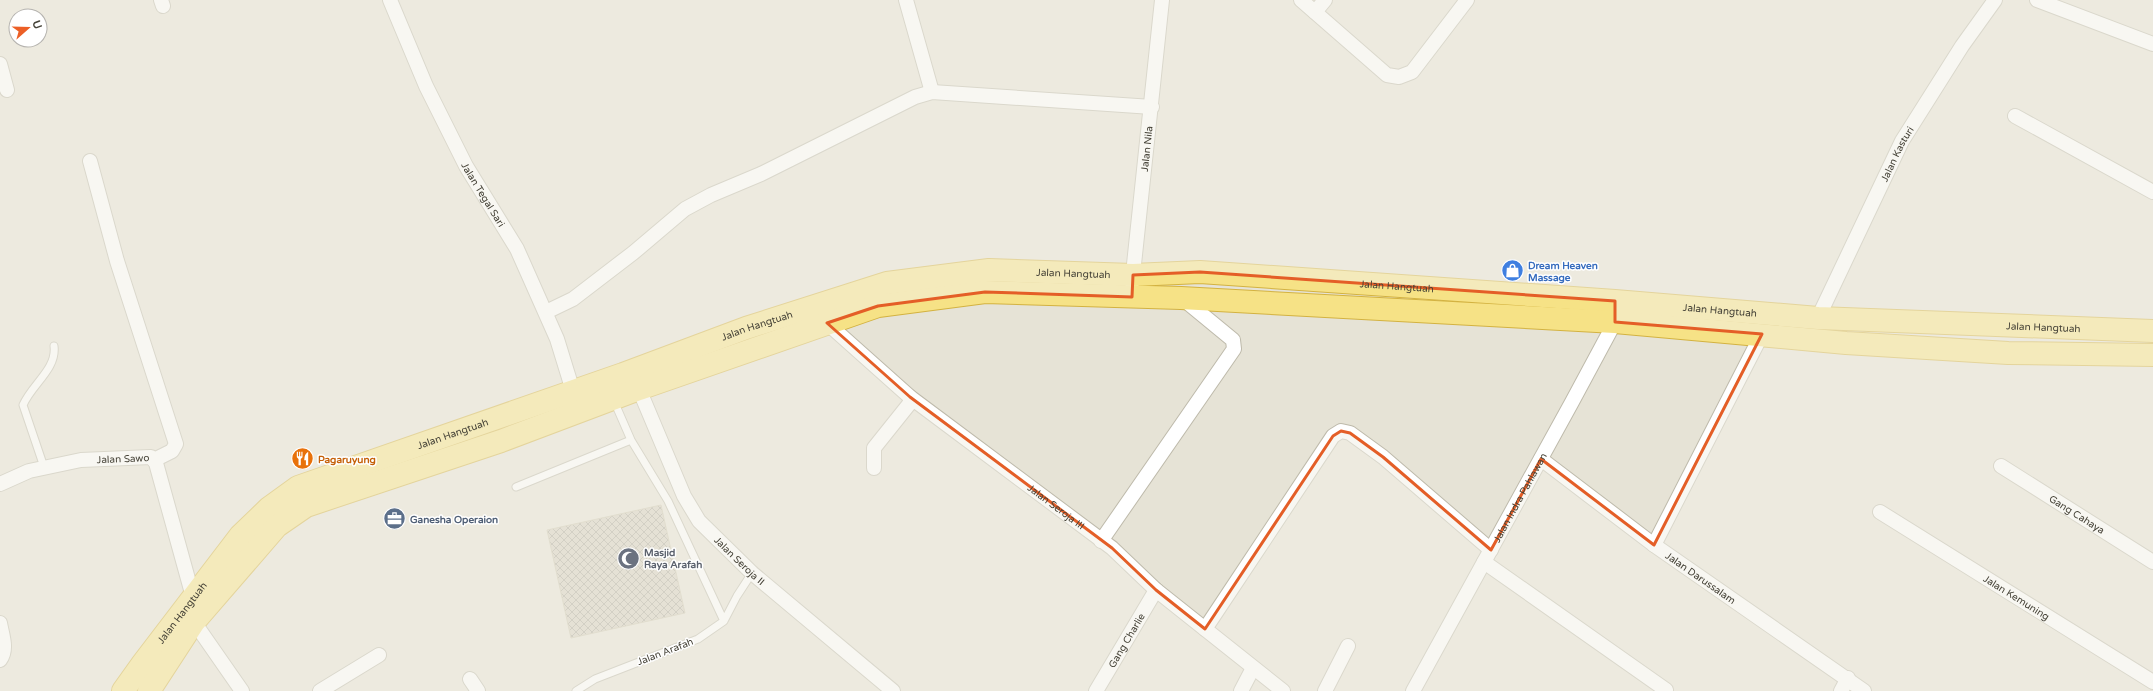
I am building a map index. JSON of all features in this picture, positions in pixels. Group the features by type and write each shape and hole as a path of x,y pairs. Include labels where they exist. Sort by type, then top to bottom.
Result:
{"highway":[{"name":"Jalan Hangtuah","path":"123,691 240,536 269,508 298,487 573,391 746,328 887,283 916,278 989,270 1133,275 1200,272 1615,311 1762,334 1846,343 2008,352 2153,355"},
{"name":"Jalan Hangtuah","path":"149,691 194,622 278,526 306,506 501,440 639,389 878,306 985,292 1615,311 2153,331"},
{"path":"746,328 752,350"}],"street":[{"name":"Jalan Tegal Sari","path":"390,0 426,86 459,153 517,249 546,312 573,391"},
{"path":"906,0 932,92"},
{"name":"Jalan Nila","path":"1132,297 1133,275 1152,107 1162,0"},
{"path":"1301,0 1387,75 1399,77 1412,72 1467,0"},
{"path":"1315,12 1325,0"},
{"name":"Jalan Kasturi","path":"1818,318 1902,141 1962,46 1995,0"},
{"path":"2037,0 2153,44"},
{"path":"0,64 7,90"},
{"path":"546,312 573,299 633,253 685,209 711,195 760,174 914,97 932,92 1152,107"},
{"path":"2015,116 2153,192"},
{"path":"90,161 117,261 176,444 172,451 154,460"},
{"path":"1101,541 1234,349 1235,345 1233,340 1181,298"},
{"name":"Jalan Indra Pahlawan","path":"1413,691 1541,459 1615,311"},
{"name":"Jalan Seroja III","path":"827,323 910,396 1121,556 1156,590 1252,668 1283,691"},
{"path":"1654,545 1762,334"},
{"name":"Jalan Seroja II","path":"639,389 681,489 699,521 752,573 893,691"},
{"path":"874,468 874,448 910,403 910,396"},
{"path":"1205,629 1333,436 1341,432 1350,432 1383,458 1491,550"},
{"name":"Jalan Sawo","path":"0,484 44,467 81,460 147,455 154,460 193,597"},
{"name":"Jalan Darussalam","path":"1541,459 1654,545 1857,686"},
{"name":"Gang Cahaya","path":"2002,466 2153,562"},
{"name":"Jalan Kemuning","path":"1880,512 2153,682"},
{"path":"1484,562 1666,690"},
{"name":"Gang Charlie","path":"1096,691 1156,590"},
{"path":"194,622 242,691"},
{"path":"0,623 5,645 4,655 0,660"},
{"path":"1325,691 1348,646"},
{"path":"320,691 379,655"},
{"path":"1241,691 1252,668"},
{"path":"1841,691 1857,686"}],"lane":[{"path":"44,467 23,405 36,384 52,364 56,356 54,346"},
{"path":"613,399 630,440 668,501 724,621"},
{"path":"516,487 630,440"},
{"name":"Jalan Arafah","path":"576,691 595,679 698,638 724,621 737,596 752,573"}],"highlighted area":[{"path":"1200,272 1615,301 1615,322 1762,334 1654,545 1541,459 1491,550 1383,457 1350,433 1341,431 1333,436 1205,629 1156,590 1112,548 910,397 827,323 878,306 985,292 1132,297 1133,275"}],"shaded area":[{"path":"0,0 2153,0 2153,691 0,691"}],"building":[{"path":"661,505 685,613 571,638 547,530"}],"place":[{"name":"Dream Heaven Massage","path":"1512,271"},
{"name":"Pagaruyung","path":"302,459"},
{"name":"Ganesha Operaion","path":"394,519"},
{"name":"Masjid Raya Arafah","path":"628,558"}]}
